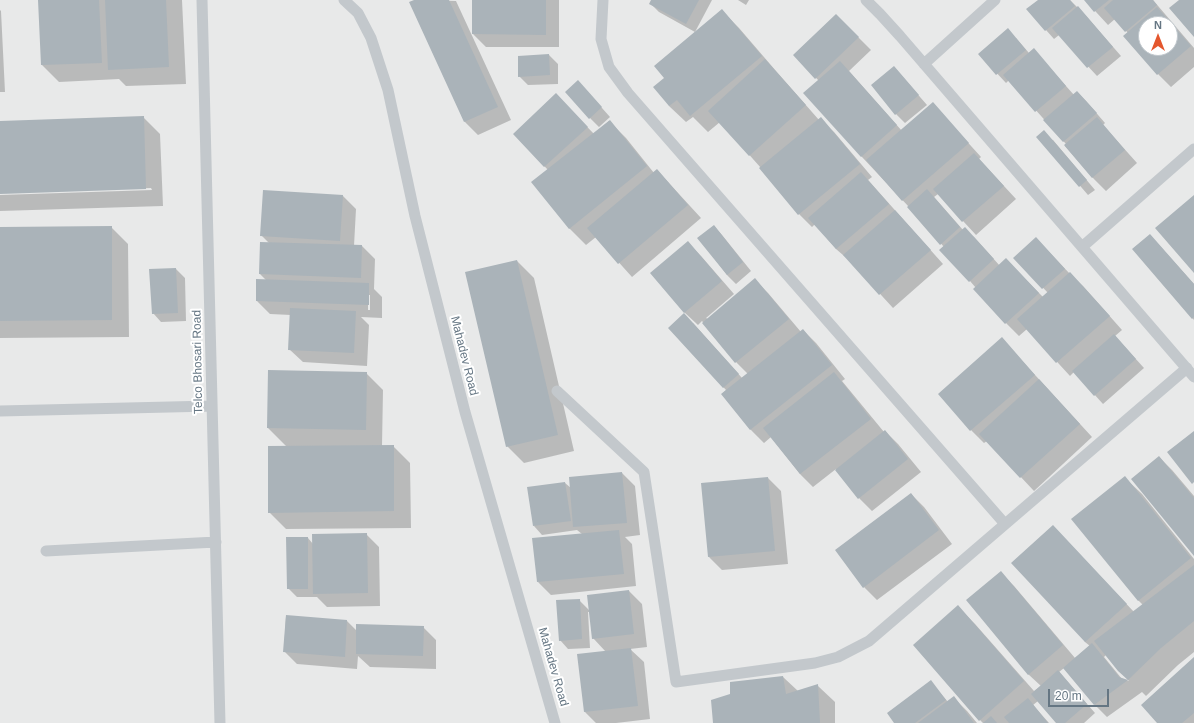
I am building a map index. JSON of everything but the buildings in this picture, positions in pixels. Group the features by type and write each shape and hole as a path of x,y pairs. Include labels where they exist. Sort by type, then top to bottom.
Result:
{"lane":[{"name":"Telco Bhosari Road","path":"202,0 220,723"},
{"name":"Mahadev Road","path":"344,0 358,13 371,38 388,90 415,216 465,412 555,723"},
{"path":"602,0 601,39 608,67 628,93 1006,524"},
{"path":"557,390 644,472 676,682 815,663 838,657 869,641 1006,524 1190,372 924,64 866,0"},
{"path":"924,64 995,0"},
{"path":"1082,247 1194,149"},
{"path":"0,411 212,406"},
{"path":"46,551 216,542"}],"shaded area":[{"path":"0,0 1194,0 1194,723 0,723"}]}
